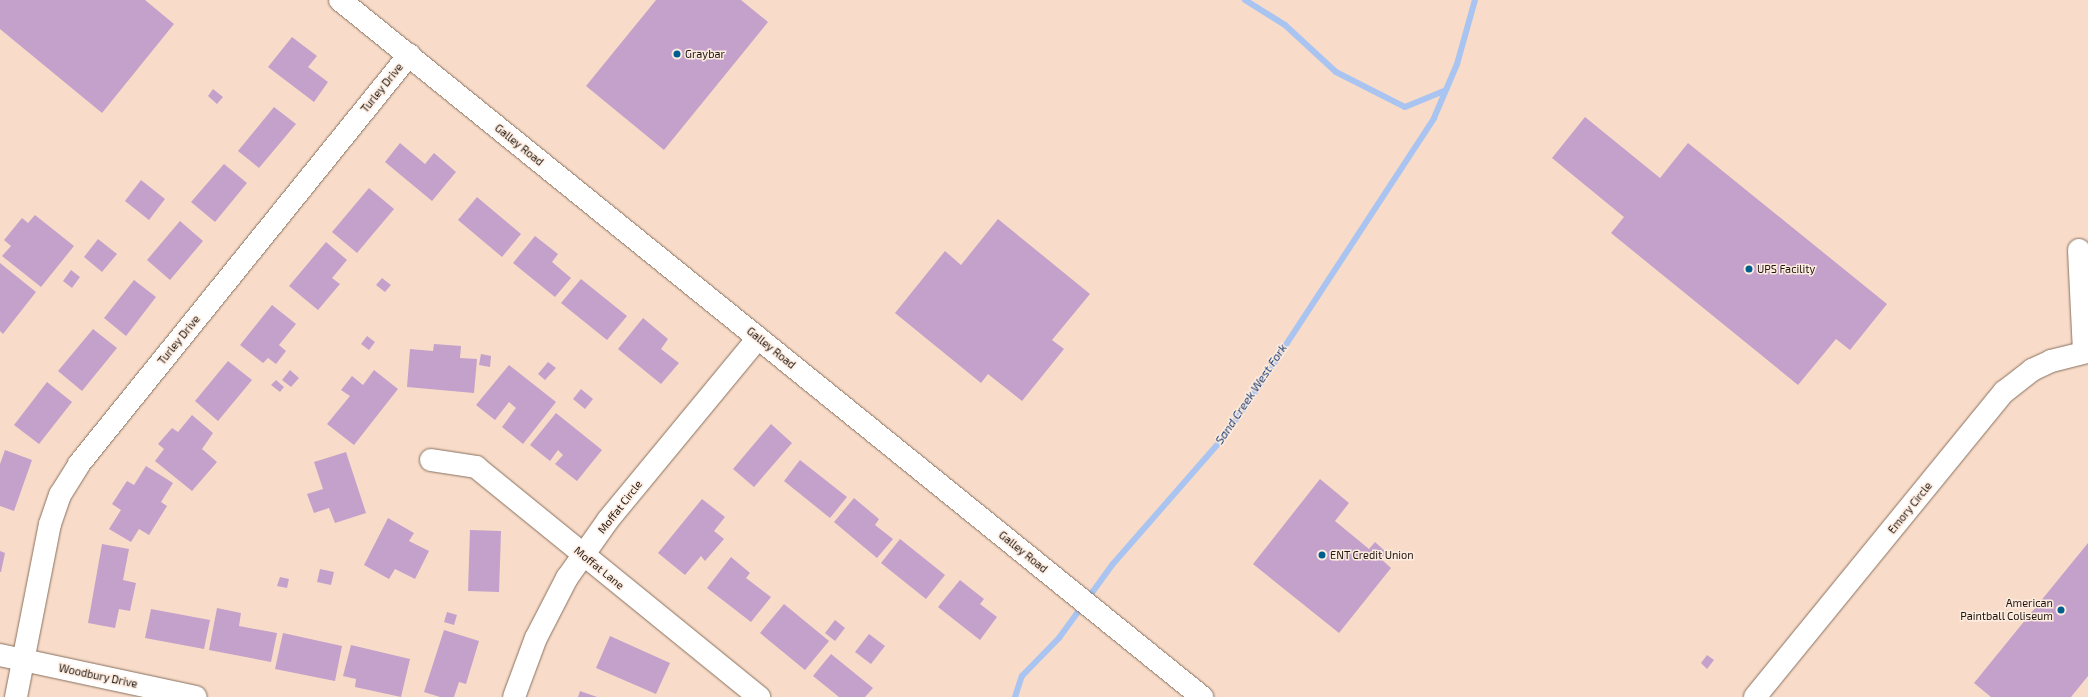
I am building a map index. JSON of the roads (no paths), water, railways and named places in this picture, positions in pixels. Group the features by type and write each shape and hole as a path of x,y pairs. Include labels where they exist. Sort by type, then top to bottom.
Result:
{"street":[{"name":"Galley Road","path":"340,0 1202,697"},
{"name":"Turley Drive","path":"16,697 50,524 60,495 79,464 409,55"},
{"path":"2079,250 2086,352"},
{"name":"Moffat Circle","path":"514,697 536,638 568,578 608,520 758,338"},
{"name":"Emory Circle","path":"1755,697 2004,392 2032,370 2051,361 2086,352"},
{"name":"Moffat Lane","path":"431,460 476,467 759,697"},
{"name":"Woodbury Drive","path":"0,655 196,697"}],"waterway":[{"path":"1245,0 1285,25 1336,72 1405,107 1446,90"},
{"name":"Sand Creek West Fork","path":"1015,697 1022,676 1059,638 1112,565 1223,438 1255,392 1434,118 1457,64 1475,0"}],"place":[{"name":"Graybar","path":"677,54"},
{"name":"UPS Facility","path":"1749,269"},
{"name":"ENT Credit Union","path":"1322,555"},
{"name":"American Paintball Coliseum","path":"2061,610"}]}
